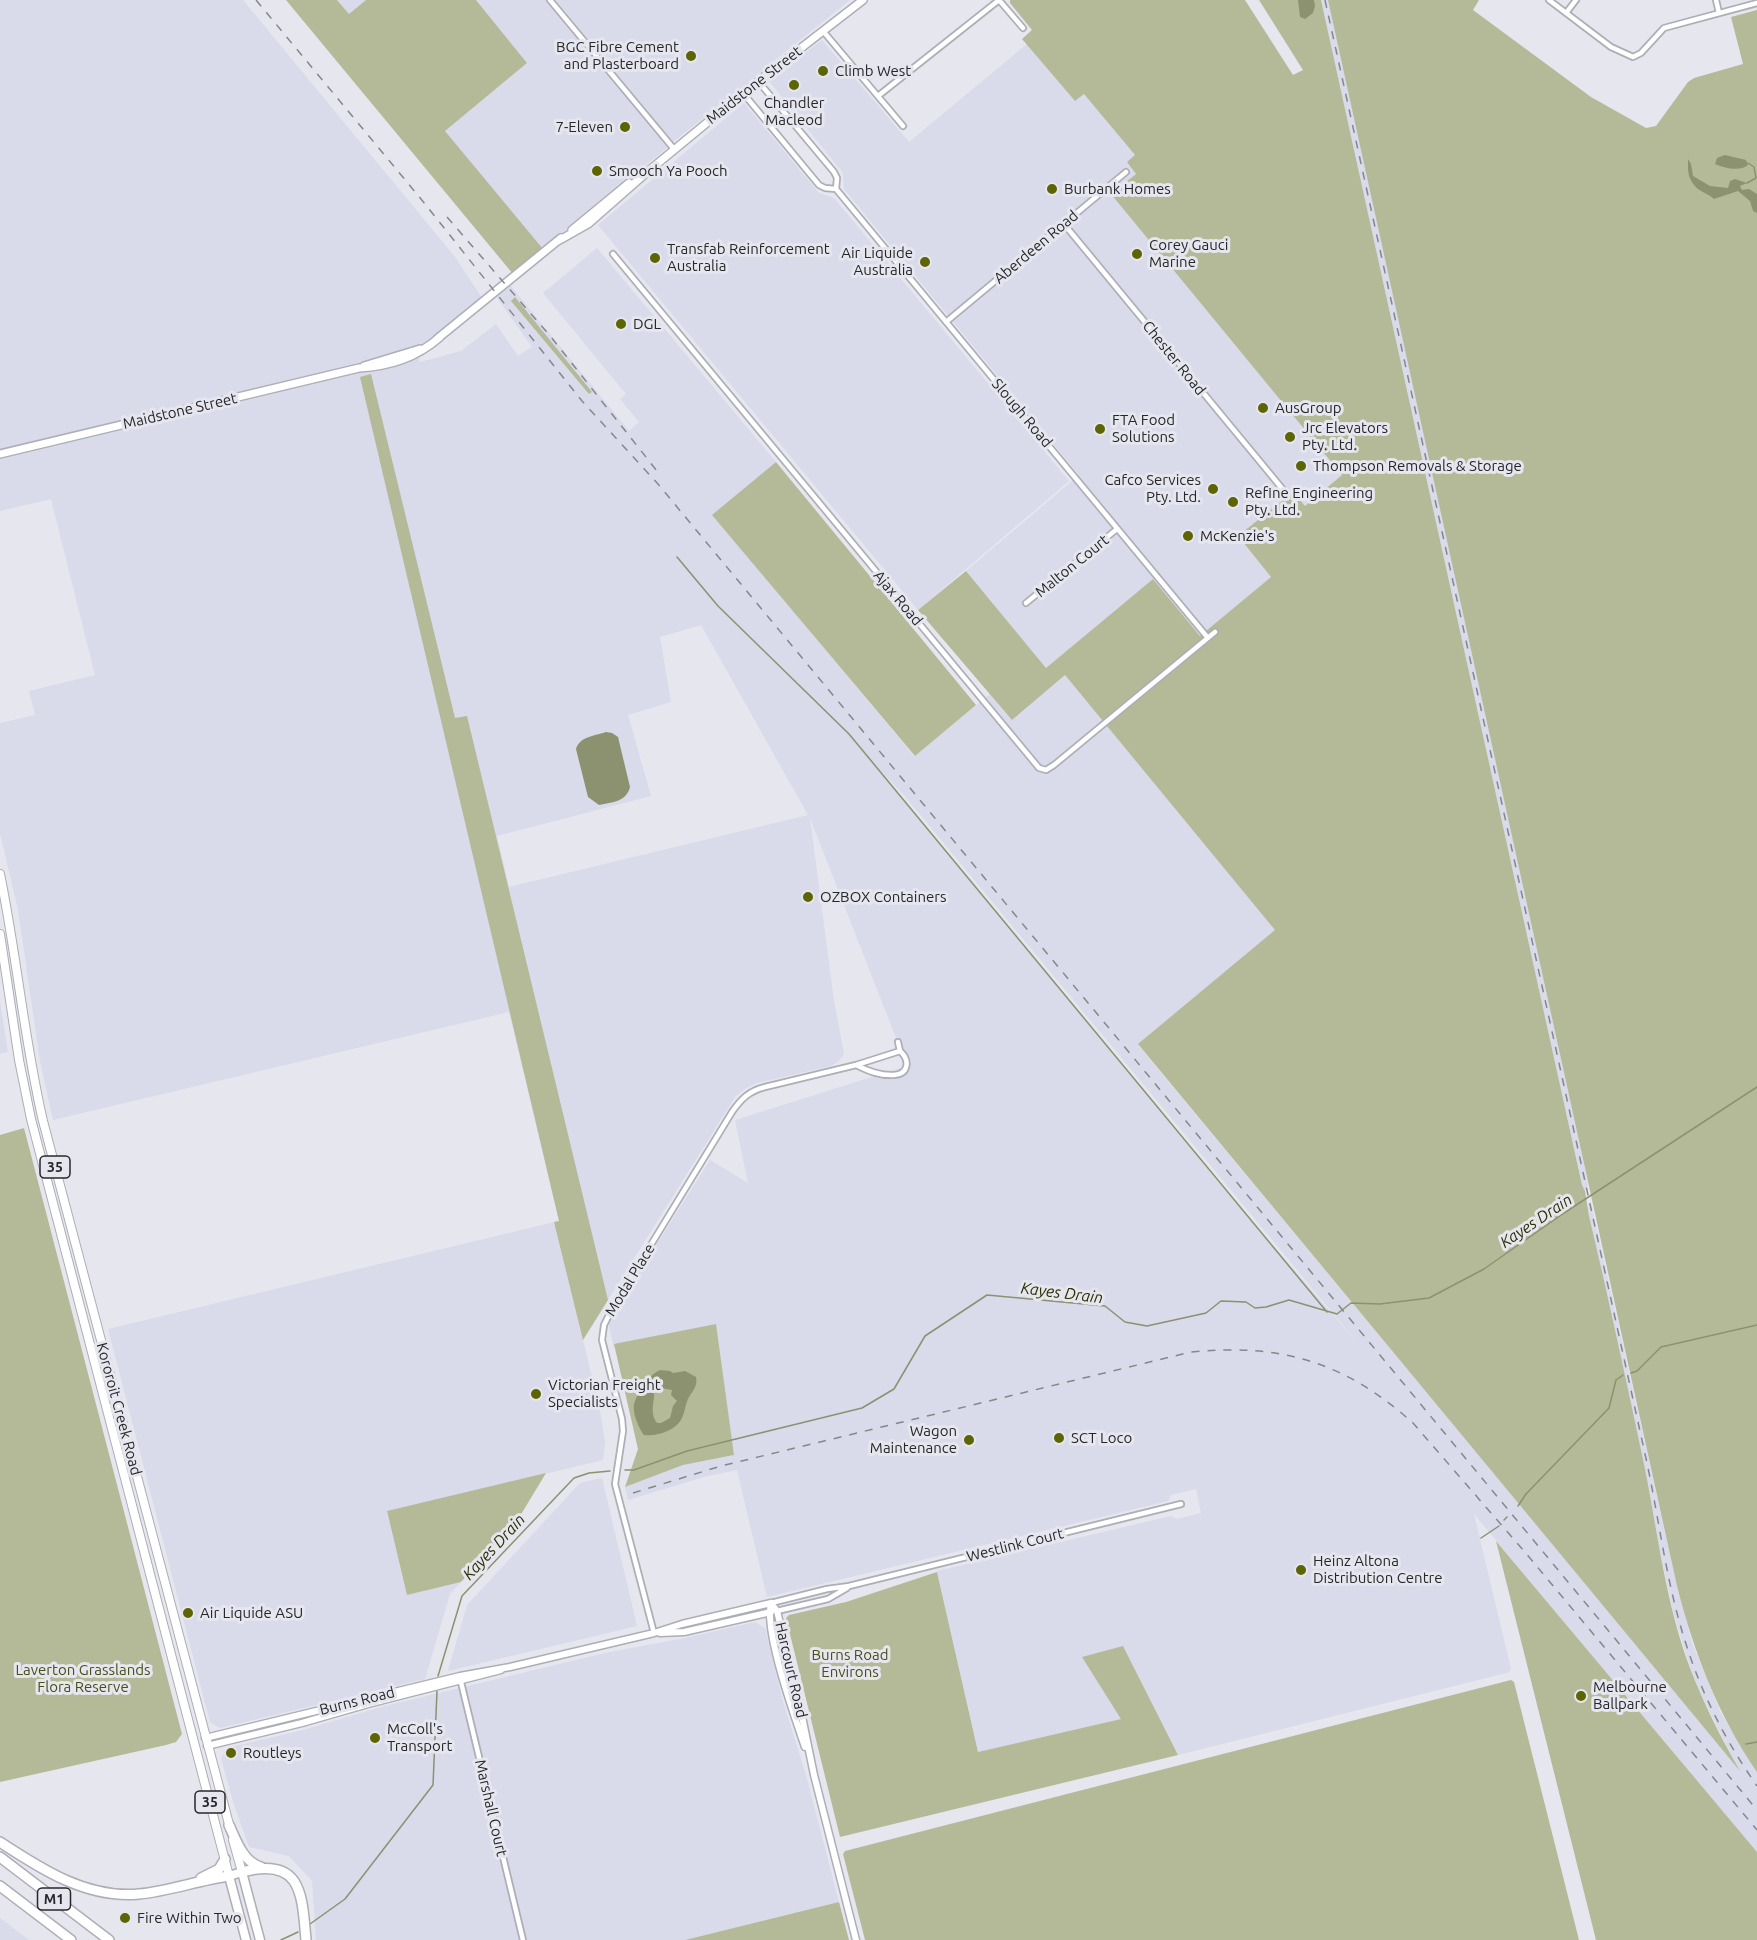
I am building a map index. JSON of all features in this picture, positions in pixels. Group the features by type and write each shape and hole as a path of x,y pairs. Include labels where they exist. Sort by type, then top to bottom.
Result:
{"highway":[{"path":"229,1825 244,1854 253,1864 261,1868"},
{"path":"0,1842 51,1873 84,1887 111,1893 137,1894 185,1886 261,1868 279,1870 296,1884 303,1904 306,1940"},
{"name":"M1","path":"0,1857 109,1940"},
{"path":"185,1886 219,1869 225,1859"},
{"name":"Kororoit Creek Road","path":"242,1872 260,1940"},
{"name":"Kororoit Creek Road","path":"230,1876 246,1940"},
{"path":"0,1887 67,1940"},
{"name":"M1","path":"0,1887 71,1940"}],"main road":[{"name":"Maidstone Street","path":"0,454 359,368 415,351 440,337 629,183 646,173 758,81 863,0"},
{"name":"Kororoit Creek Road","path":"0,874 31,1065 46,1134 242,1872"},
{"name":"Kororoit Creek Road","path":"0,934 18,1060 35,1137 230,1876"},
{"path":"35,1137 46,1134"},
{"path":"120,1459 131,1456"},
{"path":"150,1574 161,1571"},
{"path":"195,1745 206,1742"}],"street":[{"path":"550,0 674,149"},
{"path":"878,96 999,0 1023,28"},
{"path":"1550,0 1611,47 1629,56 1637,56 1661,29 1757,3"},
{"path":"1566,13 1576,0"},
{"path":"1716,0 1719,13"},
{"path":"823,31 903,126"},
{"name":"Slough Road","path":"758,81 834,172 837,178 836,189 1208,638"},
{"name":"Slough Road","path":"743,93 819,185 836,189"},
{"name":"Aberdeen Road","path":"946,322 1126,172"},
{"name":"Chester Road","path":"1064,224 1285,492"},
{"name":"Ajax Road","path":"613,254 1039,768 1046,770 1054,765 1215,632"},
{"name":"Malton Court","path":"1026,603 1117,529"},
{"path":"856,1065 873,1073 894,1075 903,1072 907,1066 907,1059 900,1051 898,1042"},
{"name":"Modal Place","path":"654,1634 615,1484 622,1425 603,1347 604,1324 732,1112 744,1096 765,1086 856,1065 900,1051"},
{"name":"Westlink Court","path":"771,1602 849,1586 1181,1504"},
{"name":"Westlink Court","path":"777,1611 828,1599 849,1586"},
{"name":"Burns Road","path":"206,1742 243,1729 654,1634 682,1624 771,1602"},
{"name":"Harcourt Road","path":"771,1602 777,1611 814,1776 856,1940"},
{"name":"Harcourt Road","path":"771,1602 768,1612 788,1695 814,1776"},
{"name":"Burns Road","path":"654,1634 684,1632 777,1611"},
{"name":"Marshall Court","path":"460,1679 523,1940"},
{"name":"Burns Road","path":"206,1742 241,1738 302,1723 347,1706"},
{"path":"241,1738 243,1729"}],"shaded area":[{"path":"0,0 243,0 455,257 486,304 418,355 420,362 461,351 496,324 518,356 532,347 496,296 510,285 629,431 639,422 620,399 626,394 543,293 597,248 776,462 713,515 914,756 990,694 1012,720 1065,675 1276,930 1138,1045 1737,1767 1701,1694 1674,1615 1589,1216 1588,1204 1591,1203 1677,1586 1692,1643 1721,1713 1757,1772 1757,1852 1474,1514 1510,1672 1178,1755 1123,1646 1122,1719 978,1752 937,1571 1171,1516 1177,1519 1201,1513 1196,1489 1171,1495 1168,1501 767,1597 737,1470 704,1477 628,1500 625,1487 683,1465 734,1455 715,1324 614,1348 608,1321 710,1160 748,1183 735,1120 907,1066 810,818 834,1001 844,1054 831,1066 757,1083 735,1097 583,1340 601,1416 605,1442 603,1460 387,1512 407,1595 461,1582 450,1594 425,1679 220,1728 210,1722 108,1329 559,1221 509,1012 53,1120 40,1061 18,910 0,833 0,723 35,715 29,691 95,675 51,499 0,511","holes":["701,625 808,815 509,887 497,836 651,796 628,715 671,702 660,637","876,766 903,794 1360,1346 1219,1183"]},
{"path":"337,0 366,0 349,14"},
{"path":"476,0 545,0 668,147 543,249 445,131 527,63"},
{"path":"556,0 850,0 673,142"},
{"path":"1298,0 1314,0 1313,13 1305,19 1300,17"},
{"path":"1321,0 1328,0 1339,49 1583,1159 1588,1186 1585,1191 1582,1185"},
{"path":"822,40 909,142 1027,44 1075,101 1084,94 1135,155 1137,173 1112,194 1342,475 1305,506 1292,492 1238,537 1271,577 1200,637 1153,579 1046,668 966,571 1079,475 844,189 843,173 769,81"},
{"path":"744,103 819,193 834,198 1069,481 918,610 598,225"},
{"path":"1725,155 1746,160 1748,165 1736,169 1715,164 1717,158"},
{"path":"1688,159 1693,176 1710,186 1728,188 1730,181 1735,179 1747,183 1740,186 1742,190 1749,189 1757,194 1757,213 1753,211 1750,201 1738,191 1714,199 1698,189 1690,178"},
{"path":"606,732 618,737 630,787 622,798 599,805 588,797 576,749 584,739"},
{"path":"0,1002 8,1052 0,1054"},
{"path":"660,1370 673,1373 685,1371 696,1377 696,1384 687,1401 682,1418 676,1426 660,1434 644,1435 636,1418 634,1405 640,1387","holes":["661,1388 672,1390 671,1395 677,1401 670,1418 657,1423 653,1411 654,1391"]},
{"path":"602,1478 637,1626 448,1671 467,1605 580,1483"},
{"path":"755,1622 765,1628 782,1698 806,1775 839,1902 685,1940 316,1940 312,1881 289,1856 249,1847 221,1758 227,1748 303,1730 381,1707 605,1653"},
{"path":"0,1918 29,1940 0,1940"}],"green space":[{"path":"286,0 337,0 349,14 366,0 476,0 527,63 445,131 543,249 513,274"},
{"path":"1010,0 1245,0 1293,75 1303,70 1259,0 1321,0 1585,1191 1645,1469 1669,1594 1682,1644 1695,1681 1740,1771 1138,1044 1275,930 1065,675 1012,720 918,610 966,571 1046,668 1153,579 1200,636 1271,577 1238,536 1293,492 1305,506 1342,475 1111,194 1136,174 1127,162 1135,155 1084,94 1075,101 1022,39 1032,30"},
{"path":"1328,0 1479,0 1473,10 1591,97 1646,128 1656,126 1688,82 1694,78 1743,64 1731,17 1757,10 1757,1772 1730,1728 1709,1683 1691,1635 1677,1586"},
{"path":"515,297 592,392 589,394 511,301"},
{"path":"371,374 455,718 467,716 608,1300 583,1340 554,1222 559,1221 360,377"},
{"path":"776,462 976,705 915,756 712,515"},
{"name":"Laverton Grasslands Flora Reserve","path":"24,1128 182,1734 176,1742 166,1745 0,1782 0,1135"},
{"path":"716,1324 734,1455 683,1465 625,1487 638,1449 614,1344"},
{"path":"546,1473 517,1521 461,1582 407,1595 387,1511"},
{"name":"Melbourne Ballpark","path":"1496,1541 1757,1852 1757,1940 1596,1940"},
{"name":"Burns Road Environs","path":"937,1572 978,1752 1121,1719 1082,1657 1123,1646 1178,1755 840,1837 786,1618 789,1615 846,1602"},
{"path":"1511,1680 1514,1682 1579,1940 865,1940 843,1854 845,1851"},
{"path":"839,1902 849,1940 685,1940"}],"waterway":[{"path":"1747,183 1756,178 1754,167 1748,163"},
{"path":"677,557 718,606 849,734 1327,1312"},
{"name":"Kayes Drain","path":"625,1470 634,1470 687,1451 862,1408 894,1389 925,1336 987,1295 1105,1306 1125,1322 1147,1326 1206,1313 1221,1301 1246,1302 1255,1308 1289,1300 1337,1314 1351,1303 1380,1304 1429,1298 1484,1269 1564,1213 1757,1087"},
{"path":"1631,1373 1637,1371 1661,1347 1757,1325"},
{"path":"1518,1506 1526,1494 1609,1408 1616,1380 1623,1375"},
{"name":"Kayes Drain","path":"438,1676 462,1596 574,1478 589,1473 610,1471"},
{"path":"1504,1520 1507,1517"},
{"path":"1481,1538 1499,1526"},
{"name":"Kayes Drain","path":"310,1924 345,1899 433,1785 437,1691"},
{"path":"1746,1744 1757,1742"},
{"name":"Kayes Drain","path":"281,1940 298,1932"}],"railway":[{"path":"256,0 421,199 582,401 658,484 1757,1810"},
{"path":"1325,0 1647,1463 1674,1602 1693,1666 1708,1702 1757,1786"},
{"path":"447,217 551,337 657,471"},
{"path":"633,1493 721,1466 1191,1352 1254,1351 1283,1354 1310,1361 1337,1371 1362,1385 1388,1402 1413,1423 1524,1551 1757,1830"}],"place":[{"name":"BGC Fibre Cement and Plasterboard","path":"691,56"},
{"name":"Climb West","path":"823,71"},
{"name":"Chandler Macleod","path":"794,85"},
{"name":"7-Eleven","path":"625,127"},
{"name":"Smooch Ya Pooch","path":"597,171"},
{"name":"Burbank Homes","path":"1052,189"},
{"name":"Corey Gauci Marine","path":"1137,254"},
{"name":"Transfab Reinforcement Australia","path":"655,258"},
{"name":"Air Liquide Australia","path":"925,262"},
{"name":"DGL","path":"621,324"},
{"name":"AusGroup","path":"1263,408"},
{"name":"FTA Food Solutions","path":"1100,429"},
{"name":"Jrc Elevators Pty. Ltd.","path":"1290,437"},
{"name":"Thompson Removals & Storage","path":"1301,466"},
{"name":"Cafco Services Pty. Ltd.","path":"1213,489"},
{"name":"Refine Engineering Pty. Ltd.","path":"1233,502"},
{"name":"McKenzie's","path":"1188,536"},
{"name":"OZBOX Containers","path":"808,897"},
{"name":"Victorian Freight Specialists","path":"536,1394"},
{"name":"SCT Loco","path":"1059,1438"},
{"name":"Wagon Maintenance","path":"969,1440"},
{"name":"Heinz Altona Distribution Centre","path":"1301,1570"},
{"name":"Air Liquide ASU","path":"188,1613"},
{"name":"Melbourne Ballpark","path":"1581,1696"},
{"name":"McColl's Transport","path":"375,1738"},
{"name":"Routleys","path":"231,1753"},
{"name":"Fire Within Two","path":"125,1918"}]}
